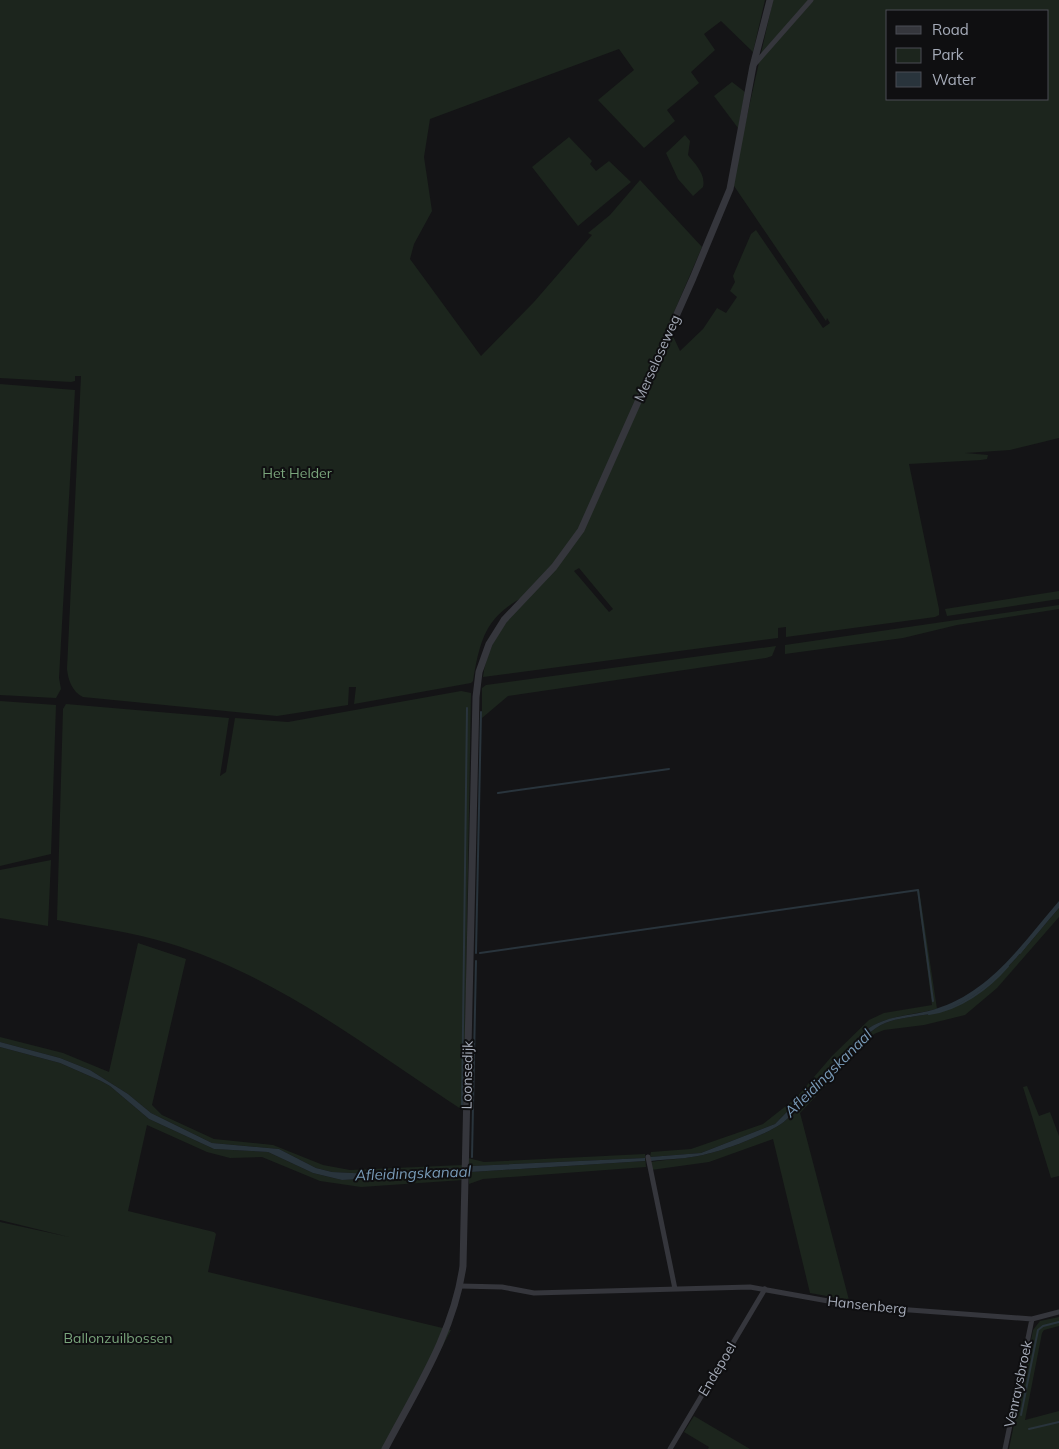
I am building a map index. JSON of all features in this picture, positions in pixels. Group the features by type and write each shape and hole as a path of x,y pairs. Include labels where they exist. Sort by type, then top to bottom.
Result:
{"street":[{"name":"Merseloseweg","path":"477,684 489,644 504,620 567,550 581,530 693,278 730,189 753,66 770,0"},
{"path":"753,66 811,0"},
{"name":"Loonsedijk","path":"385,1449 445,1334 460,1286 463,1266 477,684"},
{"path":"648,1157 674,1289"},
{"name":"Hansenberg","path":"460,1286 502,1287 534,1293 750,1287 856,1306 1032,1319 1059,1312"},
{"name":"Endepoel","path":"670,1449 764,1289"},
{"name":"Venraysbroek","path":"1004,1449 1032,1319"}],"green space":[{"name":"Het Helder","path":"0,0 765,0 753,52 721,21 704,34 715,50 691,72 699,83 667,110 675,121 644,148 598,100 634,70 619,49 430,119 424,157 432,211 414,244 410,259 481,356 534,302 592,235 588,233 610,215 640,180 702,247 666,331 670,338 672,334 680,351 703,329 717,308 726,313 737,297 730,291 735,282 733,276 751,234 756,230 823,328 830,323 827,318 826,321 732,183 773,0 1059,0 1059,438 1010,450 965,453 988,455 987,459 909,464 939,609 939,615 935,617 786,637 786,627 778,628 778,638 483,677 489,653 500,631 532,592 505,609 489,628 479,650 471,683 354,704 356,687 349,687 348,705 277,716 83,697 73,689 67,669 81,376 75,376 75,381 0,378","holes":["579,568 613,609 609,612 574,571"]},
{"path":"732,82 745,92 738,128 714,96"},
{"path":"685,135 690,141 688,155 699,169 704,182 703,187 693,196 678,179 666,153"},
{"path":"569,137 592,161 590,164 596,171 609,161 631,182 578,226 532,167"},
{"path":"0,384 75,390 59,678 61,689 56,698 0,695"},
{"path":"1059,591 1059,599 947,616 945,609"},
{"path":"1059,605 1059,609 957,625 903,638 785,654 785,645"},
{"path":"776,646 772,656 766,658 508,696 482,718 482,688 486,685"},
{"path":"461,691 471,693 464,1111 322,1016 247,974 208,957 154,939 57,920 63,709 66,704 229,718 220,776 226,772 235,718 288,722"},
{"path":"0,701 56,705 51,854 0,866"},
{"path":"51,860 48,926 0,918 0,870"},
{"path":"917,889 919,889 937,1009 885,1020 869,1028 775,1124 701,1153 650,1157 651,1152 691,1149 763,1124 796,1098 832,1056 869,1020 884,1013 932,1005"},
{"path":"1059,908 1059,917 997,988 965,1015 924,1025 884,1030 874,1034 800,1113 849,1300 810,1293 773,1139 709,1162 651,1170 651,1162 712,1153 747,1141 779,1125 798,1109 863,1038 876,1028 892,1021 945,1010 979,992 1008,966"},
{"name":"Ballonzuilbossen","path":"138,943 186,959 152,1105 162,1115 214,1139 273,1145 323,1165 350,1170 463,1165 463,1180 361,1187 320,1181 262,1157 230,1158 207,1152 147,1125 128,1211 214,1232 216,1234 208,1272 451,1330 388,1449 0,1449 0,1222 69,1237 0,1220 0,1047 60,1063 101,1081 110,1086 149,1119 214,1149 268,1152 313,1173 342,1180 456,1174 456,1168 372,1174 332,1172 316,1168 279,1149 212,1143 151,1113 128,1094 90,1070 60,1058 0,1042 0,1037 63,1053 109,1072"},
{"path":"1027,1086 1039,1116 1050,1112 1059,1136 1059,1176 1051,1178 1023,1087"},
{"path":"645,1154 646,1167 483,1179 469,1184 468,1158 484,1162","holes":["645,1158 645,1161 471,1172 471,1166"]},
{"path":"1059,1317 1059,1326 1044,1330 1042,1333 1025,1420 1059,1411 1059,1449 1009,1449 1033,1330 1040,1321"},
{"path":"694,1416 750,1449 708,1449 709,1447 684,1432"}],"water":[{"path":"1059,901 1059,908 1021,952 994,980 979,992 945,1010 892,1021 876,1028 841,1060 798,1109 779,1125 747,1141 712,1153 651,1161 650,1157 701,1153 775,1124 869,1028 895,1017 941,1007 960,999 977,988 1007,962"},
{"path":"0,1042 60,1058 90,1070 128,1094 151,1113 212,1143 279,1149 316,1168 332,1172 372,1174 456,1168 457,1174 342,1180 313,1173 268,1152 214,1149 149,1119 110,1086 101,1081 60,1063 0,1047"},
{"path":"645,1158 645,1161 471,1172 471,1166"}],"waterway":[{"path":"462,1107 467,708"},
{"path":"476,953 481,712"},
{"path":"498,793 669,769"},
{"path":"480,953 918,890 933,1001"},
{"name":"Afleidingskanaal","path":"1020,953 1031,939"},
{"path":"472,1157 476,961"},
{"name":"Afleidingskanaal","path":"929,1014 951,1008 972,997 991,983 1008,966"},
{"name":"Afleidingskanaal","path":"454,1171 471,1170"},
{"path":"1021,1415 1038,1330 1043,1326 1059,1322"},
{"path":"1029,1429 1059,1422"}]}
